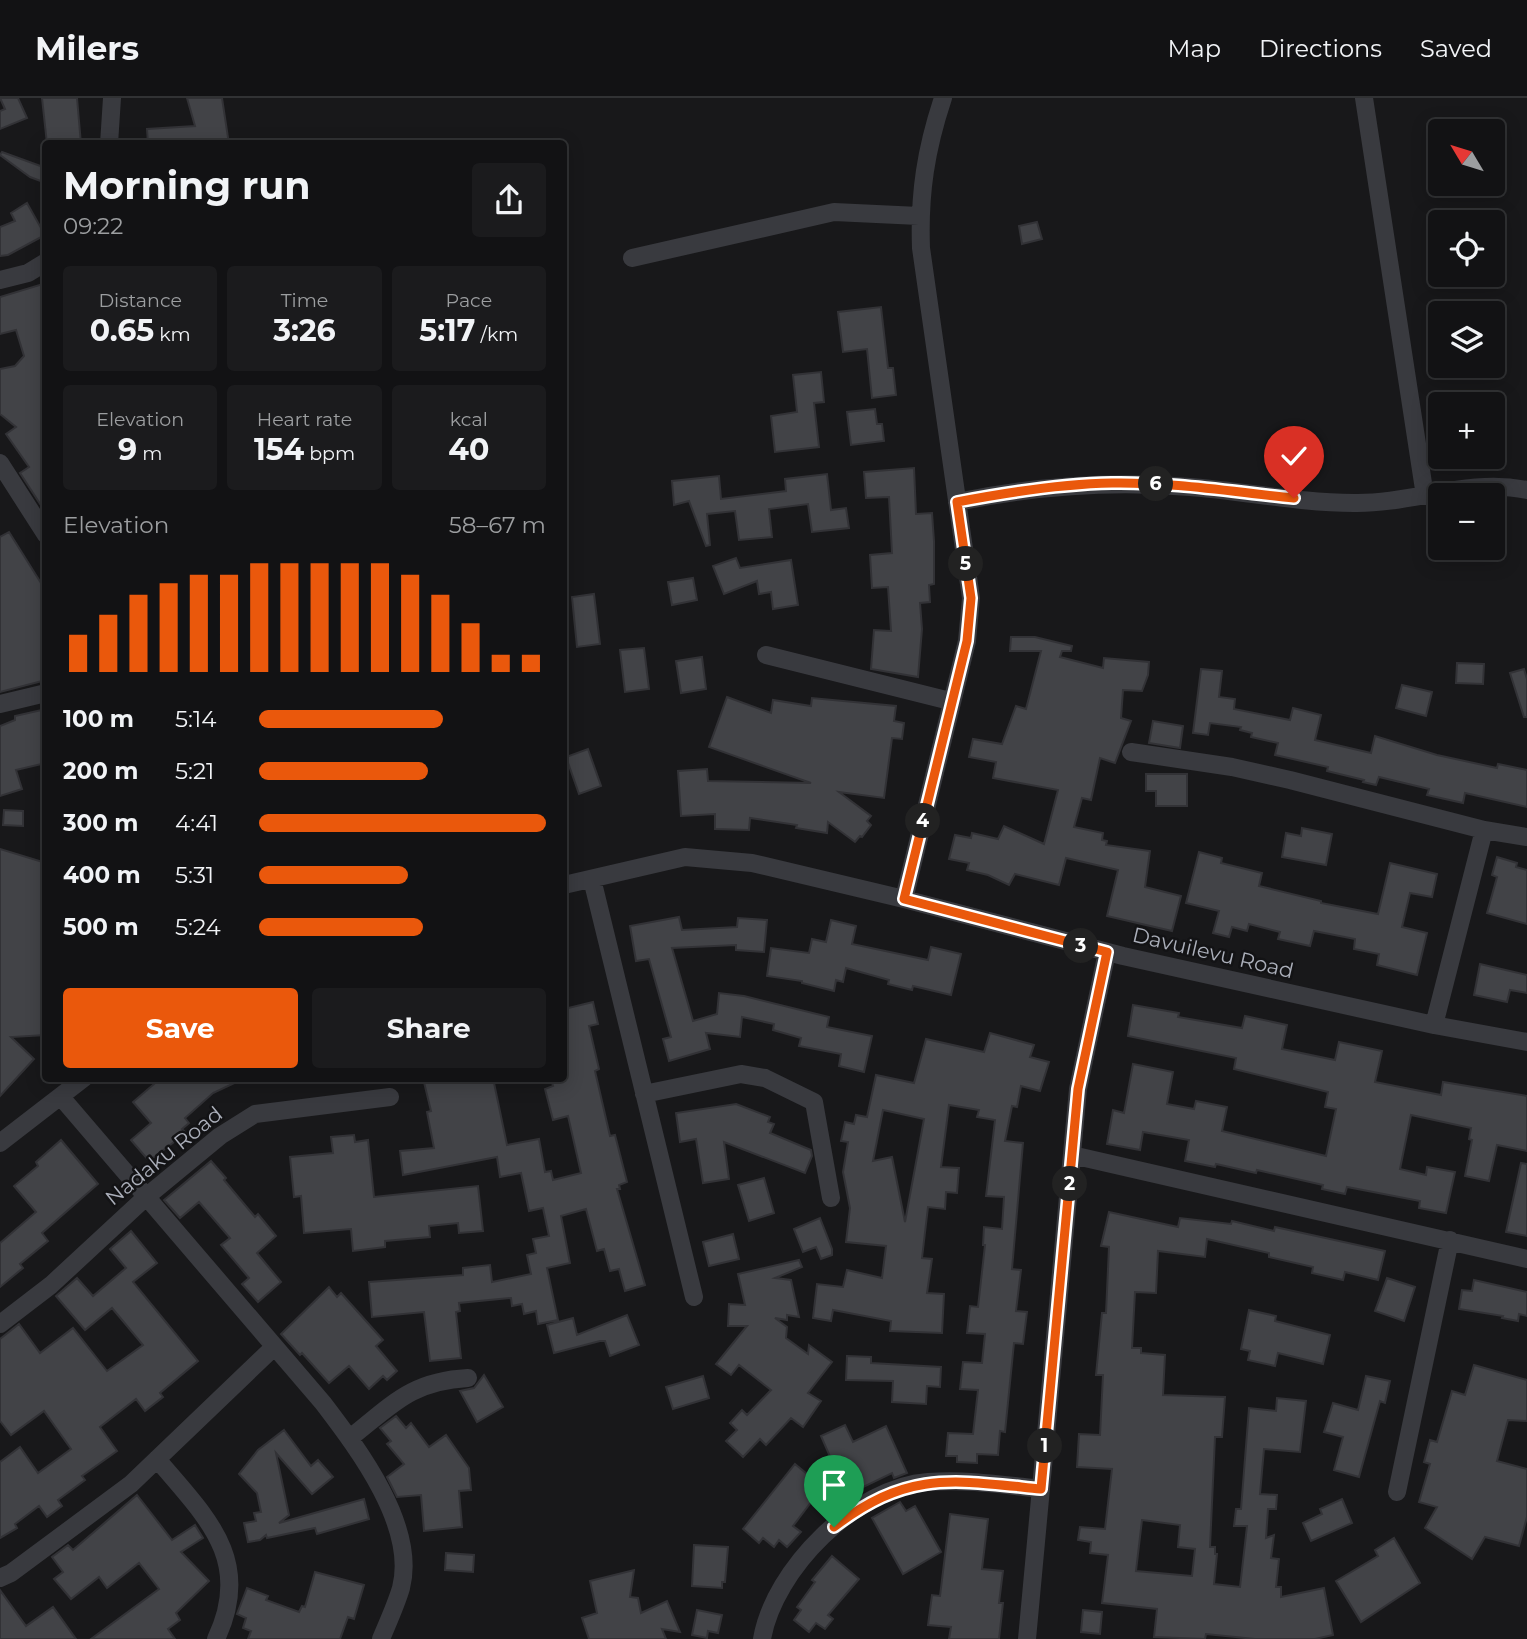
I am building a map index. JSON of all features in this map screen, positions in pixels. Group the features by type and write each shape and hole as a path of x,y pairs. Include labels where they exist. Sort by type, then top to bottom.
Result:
{"street":[{"path":"109,140 112,98"},
{"path":"904,899 950,701 967,641 971,598 921,248 919,216 928,143 943,98"},
{"path":"1364,98 1425,496"},
{"path":"632,258 834,212 919,216"},
{"path":"0,280 28,273 42,264"},
{"path":"0,463 42,529"},
{"path":"957,502 1035,488 1113,483 1193,487 1335,503 1379,503 1470,486 1527,490"},
{"path":"766,655 950,701"},
{"path":"0,704 42,694"},
{"path":"1131,752 1232,767 1484,830 1527,837"},
{"path":"1434,1025 1484,830"},
{"name":"Davuilevu Road","path":"567,884 685,857 751,863 904,899 1107,952 1434,1025 1527,1042"},
{"path":"592,879 694,1297"},
{"path":"1027,1639 1078,1089 1107,952"},
{"path":"645,1094 741,1074 765,1079 814,1102 831,1198"},
{"path":"2,1136 79,1082"},
{"path":"61,1097 350,1438 387,1499 402,1540 402,1586 381,1639"},
{"name":"Nadaku Road","path":"0,1324 51,1285 146,1197 220,1136 255,1114 390,1097"},
{"path":"1072,1154 1527,1259"},
{"path":"1397,1492 1450,1240"},
{"path":"0,1578 11,1573 131,1484 274,1347"},
{"path":"350,1438 421,1385 447,1379 468,1378"},
{"path":"157,1459 206,1516 225,1552 229,1594 216,1639"},
{"path":"762,1639 774,1601 790,1573 834,1527 856,1510 887,1493 927,1482 980,1483 1041,1489"}],"building":[{"path":"0,98 18,98 27,118 0,129 0,111 5,109"},
{"path":"42,98 77,98 81,140 47,140"},
{"path":"187,98 222,98 228,140 148,140 147,129 195,126"},
{"path":"2,152 42,167 42,182 30,177 0,155"},
{"path":"27,203 42,230 42,237 8,255 0,256 0,227 15,221 11,213"},
{"path":"1037,222 1042,239 1022,244 1019,226"},
{"path":"42,284 42,507 20,473 29,467 6,434 16,427 0,414 0,369 15,366 24,356 16,330 0,334 0,297"},
{"path":"881,307 888,368 893,368 896,395 872,398 867,349 843,352 838,312"},
{"path":"821,372 824,402 814,403 819,447 775,452 771,416 797,412 793,375"},
{"path":"875,409 877,424 882,424 884,441 851,445 847,412"},
{"path":"914,468 916,514 932,513 934,541 934,584 929,585 930,602 920,603 922,629 918,677 871,669 874,630 891,631 888,587 872,588 870,555 892,553 889,497 866,498 864,472"},
{"path":"827,474 831,510 846,508 849,528 812,532 808,504 769,509 772,537 739,540 735,511 707,514 710,545 706,546 689,501 674,505 672,481 719,476 721,499 786,491 785,479"},
{"path":"9,532 42,585 42,681 0,692 0,537"},
{"path":"736,558 740,568 791,560 798,605 773,609 771,592 759,594 757,581 724,594 713,566"},
{"path":"693,578 697,600 672,605 668,582"},
{"path":"594,594 600,644 577,647 572,597"},
{"path":"1011,637 1035,637 1072,646 1071,651 1062,651 1060,657 1103,668 1104,658 1149,662 1142,691 1123,690 1121,718 1131,721 1115,763 1100,758 1091,800 1082,798 1074,827 1103,833 1102,840 1107,841 1106,845 1150,851 1145,887 1181,896 1172,931 1107,916 1118,870 1066,858 1059,885 1015,874 1009,885 988,875 967,870 969,863 949,859 955,835 971,838 972,833 998,839 1004,826 1044,844 1058,790 993,778 996,762 969,757 973,739 1002,744 1016,706 1026,709 1041,651 1010,651"},
{"path":"644,648 649,689 625,692 620,650"},
{"path":"702,657 706,689 681,693 676,661"},
{"path":"1457,663 1484,664 1483,684 1456,683"},
{"path":"1201,669 1222,671 1219,697 1235,699 1234,709 1290,720 1293,708 1321,715 1315,740 1371,753 1375,736 1437,755 1497,768 1498,764 1527,770 1527,807 1465,793 1463,803 1427,795 1429,789 1379,777 1376,785 1363,782 1364,780 1327,771 1328,767 1275,755 1278,743 1251,737 1252,733 1240,730 1241,727 1210,723 1208,735 1193,733"},
{"path":"1524,669 1527,679 1527,717 1524,717 1510,673"},
{"path":"1402,685 1432,692 1426,716 1396,708"},
{"path":"727,697 771,713 773,700 811,706 812,698 896,706 894,721 904,723 902,739 892,738 884,798 839,792 871,816 867,821 871,825 862,837 855,842 828,822 827,833 796,828 797,825 750,818 749,830 715,829 715,814 681,816 678,771 707,769 708,781 811,783 709,747"},
{"path":"42,710 42,764 16,770 22,789 0,796 0,726 15,720 15,716"},
{"path":"1153,721 1183,726 1180,748 1149,743"},
{"path":"588,749 601,786 579,794 567,757"},
{"path":"1146,774 1187,774 1187,806 1156,806 1156,791 1146,791"},
{"path":"4,810 23,811 23,826 3,825"},
{"path":"1302,828 1332,834 1326,865 1282,857 1286,833 1301,836"},
{"path":"0,849 42,862 42,1035 11,1037 34,1059 0,1096"},
{"path":"1199,852 1222,858 1221,863 1262,873 1259,886 1321,903 1378,914 1390,863 1437,874 1432,897 1410,893 1402,927 1427,933 1417,975 1377,965 1379,954 1354,949 1355,939 1314,931 1310,946 1278,939 1280,932 1249,924 1247,931 1232,927 1229,937 1213,933 1219,911 1186,903"},
{"path":"1497,857 1517,863 1516,867 1527,870 1527,924 1487,913 1497,877 1492,875"},
{"path":"679,917 682,930 737,927 738,918 767,920 764,952 736,950 736,945 672,948 693,1021 717,1014 719,993 744,996 829,1017 827,1027 872,1036 864,1072 839,1066 841,1054 799,1046 801,1038 773,1030 774,1024 742,1017 740,1037 706,1033 710,1049 669,1061 663,1039 671,1037 649,959 636,961 630,926"},
{"path":"831,920 856,926 852,944 928,960 931,947 961,954 951,995 913,986 912,990 888,984 889,980 846,968 843,982 836,980 834,991 802,981 767,976 771,948 809,953 812,939 826,942"},
{"path":"1480,964 1527,975 1527,993 1510,990 1507,1002 1474,995"},
{"path":"593,1002 598,1024 589,1026 599,1069 595,1071 610,1136 615,1135 627,1182 619,1185 620,1189 617,1189 645,1285 625,1291 619,1269 610,1271 604,1249 597,1251 586,1209 561,1216 570,1263 547,1268 558,1320 538,1324 536,1311 524,1314 522,1304 512,1306 511,1298 459,1303 460,1311 456,1312 461,1358 430,1361 424,1312 372,1317 369,1282 463,1275 463,1268 490,1265 492,1282 531,1274 527,1255 536,1253 533,1239 549,1236 543,1208 529,1211 521,1173 500,1177 497,1157 403,1175 400,1151 434,1148 427,1112 431,1111 424,1082 494,1082 507,1145 539,1139 545,1172 551,1171 553,1180 581,1173 568,1116 553,1120 545,1089 553,1086 552,1082 567,1082 567,1008"},
{"path":"1133,1005 1179,1013 1178,1017 1242,1028 1245,1016 1287,1025 1282,1049 1335,1060 1339,1042 1382,1051 1375,1082 1441,1095 1443,1082 1527,1096 1527,1151 1497,1145 1489,1181 1465,1176 1472,1140 1469,1139 1471,1128 1411,1115 1400,1169 1426,1175 1427,1167 1455,1172 1446,1213 1419,1208 1420,1201 1347,1187 1345,1194 1322,1189 1323,1185 1257,1170 1256,1173 1216,1164 1215,1167 1185,1161 1189,1140 1143,1132 1140,1150 1107,1144 1113,1110 1124,1113 1133,1064 1173,1072 1167,1104 1194,1109 1196,1101 1227,1107 1222,1131 1326,1156 1336,1109 1325,1107 1328,1092 1234,1069 1236,1058 1128,1036"},
{"path":"990,1033 1034,1045 1030,1057 1049,1062 1040,1091 1021,1086 1017,1107 1012,1106 1005,1141 1023,1143 1012,1269 1021,1270 1016,1311 1027,1312 1023,1344 1014,1343 1005,1432 1000,1431 998,1455 977,1454 977,1463 957,1462 957,1456 946,1456 948,1433 973,1434 978,1390 960,1389 963,1362 982,1363 985,1334 967,1333 970,1306 978,1307 985,1245 984,1227 1002,1229 1004,1197 986,1196 995,1120 977,1117 979,1110 949,1105 941,1167 959,1168 957,1193 946,1192 945,1209 928,1207 922,1258 932,1259 927,1293 944,1294 942,1333 890,1331 891,1321 833,1310 831,1321 813,1318 817,1284 843,1287 847,1270 882,1278 886,1246 846,1242 850,1208 843,1172 848,1142 841,1141 845,1122 854,1124 856,1115 867,1117 876,1075 914,1083 926,1039 984,1052","holes":["883,1110 924,1119 905,1222 892,1157 873,1161"]},
{"path":"156,1082 236,1082 213,1093 185,1118 189,1123 182,1129 186,1133 149,1161 131,1140 151,1123 133,1102"},
{"path":"736,1104 770,1117 768,1122 774,1124 770,1133 811,1150 812,1156 805,1173 724,1142 729,1179 703,1183 696,1139 680,1142 676,1113"},
{"path":"354,1135 355,1142 368,1140 374,1197 478,1186 483,1231 459,1233 458,1223 429,1226 430,1237 385,1241 385,1247 353,1251 351,1229 304,1233 301,1196 294,1197 290,1157 333,1153 331,1137"},
{"path":"61,1140 98,1184 42,1233 48,1241 20,1264 23,1268 0,1287 0,1243 36,1212 14,1186 38,1166 36,1162"},
{"path":"211,1161 255,1217 258,1214 276,1236 257,1253 281,1282 258,1302 242,1284 249,1278 221,1245 230,1238 199,1202 180,1218 164,1200"},
{"path":"1521,1163 1527,1164 1527,1236 1506,1232"},
{"path":"764,1178 774,1213 749,1221 738,1185"},
{"path":"1109,1212 1178,1227 1180,1218 1231,1224 1232,1221 1274,1231 1275,1227 1385,1251 1378,1280 1345,1272 1343,1280 1312,1273 1313,1267 1269,1257 1269,1253 1207,1239 1205,1257 1158,1251 1156,1293 1135,1292 1132,1348 1141,1348 1141,1353 1165,1355 1163,1395 1225,1397 1222,1437 1215,1437 1210,1547 1215,1547 1217,1554 1214,1584 1240,1587 1247,1526 1234,1526 1236,1509 1241,1509 1249,1408 1276,1411 1277,1398 1306,1401 1300,1452 1264,1449 1260,1494 1277,1495 1276,1509 1268,1509 1266,1538 1274,1535 1271,1558 1279,1559 1276,1587 1281,1587 1281,1597 1324,1588 1333,1635 1315,1639 1255,1639 1206,1634 1205,1639 1154,1637 1157,1609 1102,1603 1108,1555 1090,1553 1091,1542 1078,1540 1080,1527 1105,1529 1112,1469 1077,1467 1079,1434 1100,1435 1103,1375 1096,1375 1102,1313 1106,1313 1109,1247 1101,1246","holes":["1142,1520 1180,1525 1178,1547 1195,1549 1192,1576 1136,1571"]},
{"path":"820,1218 832,1249 832,1255 821,1259 816,1247 803,1252 794,1229"},
{"path":"131,1231 157,1263 133,1282 198,1361 160,1393 163,1397 145,1411 136,1399 100,1427 117,1451 82,1476 85,1480 58,1500 62,1506 47,1517 39,1506 15,1524 17,1528 0,1538 0,1462 20,1447 38,1473 71,1449 44,1411 11,1435 0,1421 0,1339 19,1324 40,1353 73,1328 107,1371 143,1345 112,1308 85,1330 56,1296 77,1278 93,1296 126,1268 110,1249"},
{"path":"733,1234 739,1259 709,1266 703,1242"},
{"path":"799,1260 802,1267 775,1278 791,1280 799,1317 787,1315 787,1320 775,1318 787,1327 786,1338 808,1354 809,1345 832,1362 808,1393 821,1401 803,1427 791,1418 766,1445 760,1439 743,1457 726,1441 737,1430 730,1423 742,1410 747,1415 771,1390 739,1365 731,1375 716,1364 747,1326 728,1326 729,1304 745,1305 738,1274"},
{"path":"1387,1278 1415,1287 1404,1321 1375,1311"},
{"path":"1474,1280 1527,1292 1527,1316 1519,1314 1518,1321 1459,1309 1462,1290 1472,1291"},
{"path":"329,1287 337,1297 341,1293 383,1340 376,1346 397,1371 387,1380 383,1376 369,1389 349,1366 329,1383 281,1334"},
{"path":"1249,1310 1276,1316 1275,1321 1330,1335 1323,1364 1278,1353 1275,1366 1248,1360 1250,1351 1241,1349"},
{"path":"627,1315 639,1345 610,1356 605,1341 554,1353 547,1325 573,1318 577,1335"},
{"path":"847,1356 871,1357 871,1363 941,1367 940,1387 927,1386 926,1404 892,1402 893,1381 846,1380"},
{"path":"1474,1365 1527,1380 1527,1421 1508,1420 1497,1461 1527,1469 1527,1517 1519,1546 1485,1537 1472,1559 1425,1528 1437,1507 1419,1502 1430,1464 1424,1462 1430,1440 1437,1442 1452,1391 1465,1395"},
{"path":"484,1375 503,1407 477,1422 460,1391 474,1388"},
{"path":"703,1376 709,1398 673,1409 666,1387"},
{"path":"1366,1376 1390,1381 1385,1403 1380,1401 1359,1477 1334,1470 1343,1437 1324,1432 1333,1403 1358,1410"},
{"path":"396,1416 406,1428 411,1423 429,1447 446,1435 469,1468 471,1490 459,1491 462,1527 424,1531 421,1495 397,1497 387,1477 404,1464 387,1444 391,1441 380,1428"},
{"path":"845,1425 853,1442 886,1426 907,1473 894,1478 892,1473 851,1493 845,1480 841,1482 821,1436"},
{"path":"284,1430 311,1466 318,1460 333,1477 312,1494 276,1453 289,1515 279,1523 364,1499 369,1519 317,1534 315,1528 267,1538 266,1535 260,1540 248,1542 244,1523 256,1521 254,1513 261,1512 257,1493 239,1474 258,1450"},
{"path":"795,1464 813,1479 808,1485 818,1493 793,1526 801,1532 787,1547 779,1540 774,1547 763,1538 759,1543 743,1529"},
{"path":"137,1495 172,1540 195,1525 203,1538 181,1552 209,1581 176,1613 180,1620 168,1629 175,1639 91,1639 159,1589 139,1563 107,1588 99,1577 71,1599 54,1579 63,1572 52,1557 68,1545 73,1550"},
{"path":"1342,1499 1352,1523 1311,1541 1303,1523 1322,1514 1320,1509"},
{"path":"900,1502 906,1511 915,1506 941,1552 903,1574 872,1518"},
{"path":"950,1514 988,1519 982,1569 1003,1571 999,1603 1003,1603 999,1639 949,1639 951,1627 928,1625 932,1595 940,1596"},
{"path":"1394,1538 1420,1583 1361,1622 1336,1581 1378,1556 1375,1550"},
{"path":"694,1545 728,1547 722,1588 692,1586"},
{"path":"446,1553 474,1555 473,1572 445,1570"},
{"path":"832,1556 859,1579 828,1615 833,1619 825,1629 816,1623 809,1632 794,1620 801,1610 797,1607 815,1582 812,1580"},
{"path":"634,1570 630,1597 638,1598 641,1613 667,1601 680,1632 662,1629 666,1639 589,1639 582,1618 597,1613 590,1581"},
{"path":"315,1572 364,1585 354,1619 348,1617 340,1639 248,1639 251,1631 243,1628 246,1618 237,1614 247,1588 268,1596 266,1600 299,1612 302,1606 305,1607"},
{"path":"0,1590 26,1626 53,1607 76,1639 0,1639"},
{"path":"697,1610 722,1615 718,1633 708,1631 707,1638 692,1635"},
{"path":"1083,1610 1102,1612 1100,1634 1081,1632"}],"route":[{"path":"834,1527 856,1510 887,1493 927,1482 980,1483 1041,1489 1078,1089 1107,952 904,899 950,701 967,641 971,598 957,502 1035,488 1113,483 1193,487 1294,498"}]}
